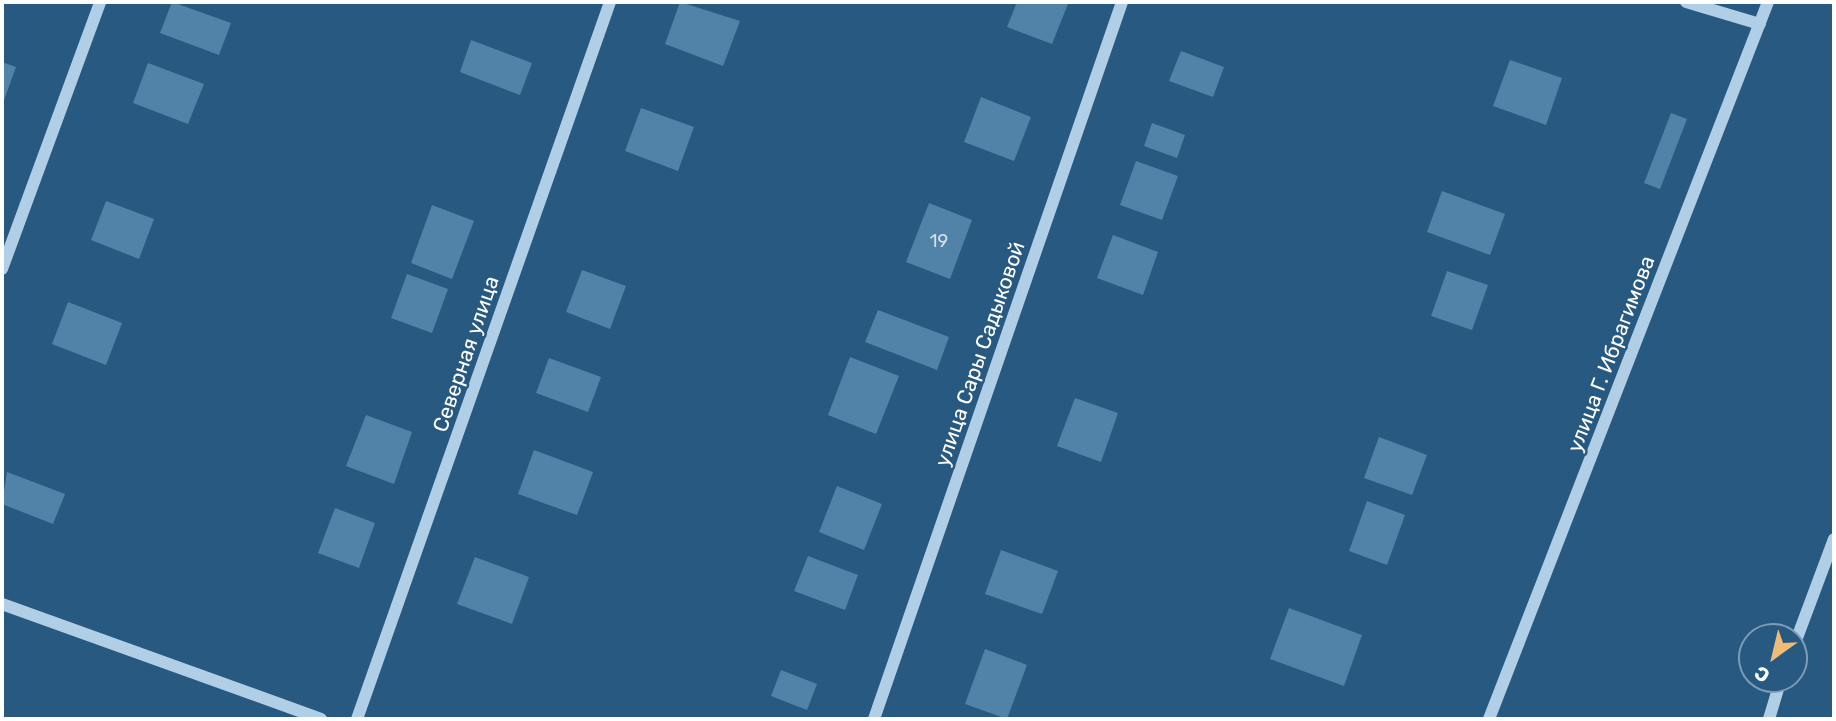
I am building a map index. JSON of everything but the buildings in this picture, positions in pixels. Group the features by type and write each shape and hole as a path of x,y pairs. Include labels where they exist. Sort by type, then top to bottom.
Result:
{"street":[{"path":"2,269 100,2"},
{"name":"Северная улица","path":"357,719 610,2"},
{"name":"улица Сары Садыковой","path":"874,719 1122,2"},
{"path":"1686,2 1760,24"},
{"name":"улица Г. Ибрагимова","path":"1489,719 1768,2"},
{"path":"1803,623 1834,539"},
{"path":"2,604 321,719"},
{"path":"1769,719 1777,693"}]}
